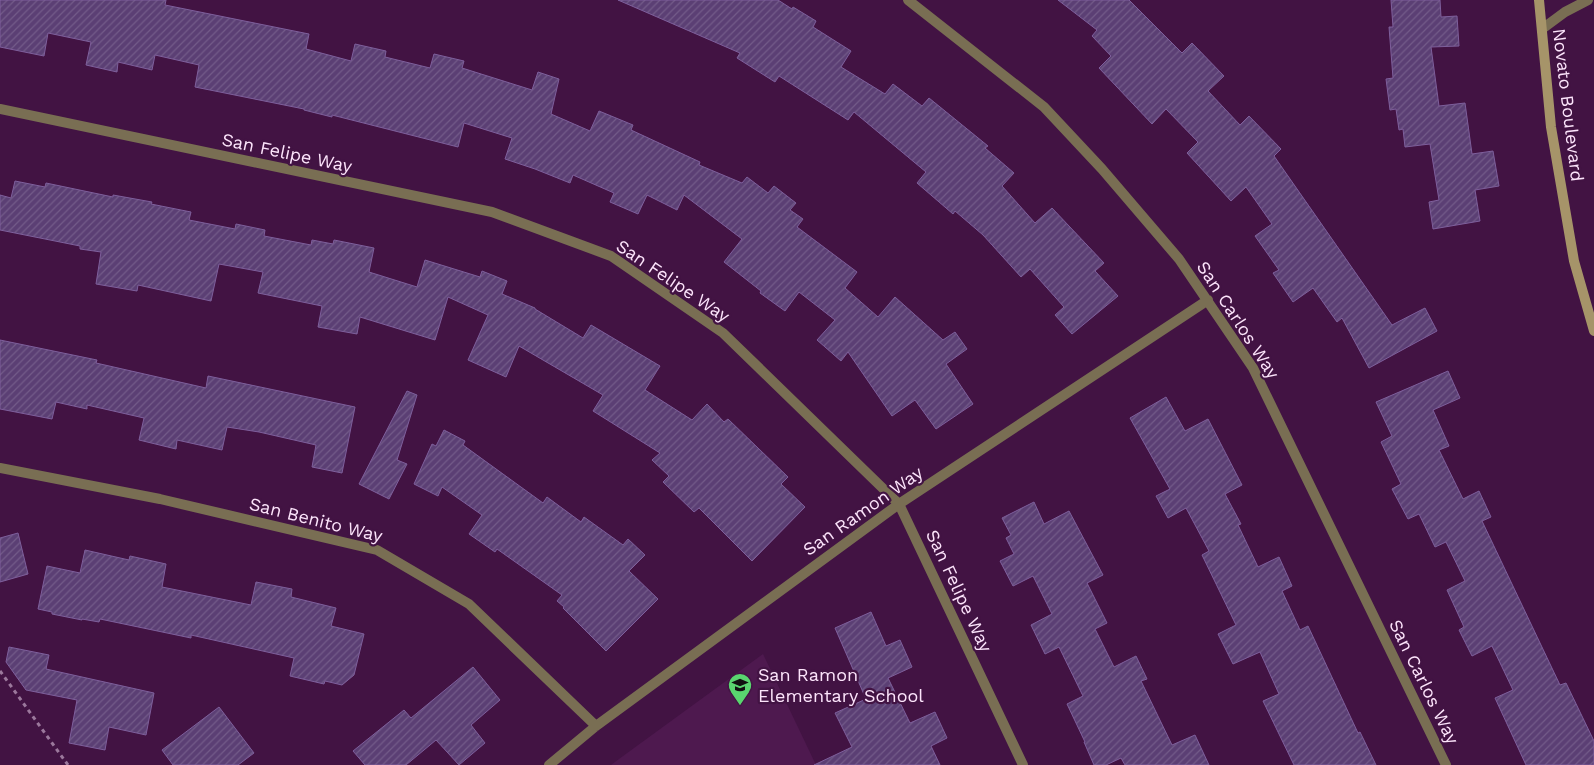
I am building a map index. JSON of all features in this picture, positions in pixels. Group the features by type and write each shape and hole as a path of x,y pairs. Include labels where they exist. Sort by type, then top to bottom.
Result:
{"main road":[{"name":"Novato Boulevard","path":"1539,0 1552,137 1574,261 1594,331"}],"street":[{"name":"San Carlos Way","path":"908,0 1044,107 1102,169 1179,259 1208,300 1253,368 1446,765"},
{"path":"1542,29 1565,12 1588,0"},
{"name":"San Felipe Way","path":"0,109 492,212 611,256 723,333 899,504 1023,765"},
{"name":"San Ramon Way","path":"549,765 596,726 899,504 1208,300"},
{"name":"San Benito Way","path":"0,468 160,499 377,550 469,604 596,726"}],"path":[{"path":"0,671 68,765"}],"shaded area":[{"name":"San Ramon Elementary School","path":"763,654 816,765 611,765 619,759"}],"building":[{"path":"0,0 166,0 165,5 309,34 306,49 351,61 355,44 386,51 385,57 430,68 434,54 464,61 462,68 532,90 538,72 559,79 551,114 590,131 599,111 633,125 631,130 700,162 699,165 742,183 747,177 768,193 774,186 796,203 790,210 803,219 797,227 857,272 845,288 878,317 895,297 943,340 955,332 967,349 946,364 973,404 936,429 915,400 892,416 848,352 841,361 817,340 835,320 799,292 785,311 760,293 761,291 724,262 742,239 684,195 677,210 647,195 638,214 610,202 614,193 573,175 570,183 505,159 512,138 464,123 458,147 332,115 332,117 304,109 195,87 199,65 155,55 152,70 118,62 117,72 86,65 91,42 48,33 44,56 0,47"},
{"path":"618,0 778,0 792,9 793,7 816,21 813,27 851,51 841,67 885,94 893,84 922,106 929,98 988,146 985,148 1014,173 1002,186 1035,223 1052,208 1104,263 1095,271 1118,296 1072,334 1055,315 1064,307 1030,269 1021,277 983,235 955,211 953,214 917,183 926,172 854,112 848,120 779,76 775,82 737,58 740,53"},
{"path":"1058,0 1129,0 1182,53 1192,43 1224,76 1208,91 1240,125 1249,116 1281,149 1274,156 1392,325 1425,308 1437,331 1369,368 1342,318 1337,322 1313,288 1293,302 1273,273 1279,270 1255,236 1272,224 1246,187 1231,201 1187,153 1198,142 1166,109 1152,124 1099,68 1111,56 1092,36 1097,30"},
{"path":"1391,0 1440,0 1441,17 1457,16 1459,46 1431,47 1439,106 1465,103 1472,154 1493,151 1499,186 1475,190 1480,221 1433,229 1429,202 1439,200 1430,144 1405,147 1403,129 1399,130 1396,109 1390,110 1386,79 1393,78 1389,27 1393,27"},
{"path":"15,181 45,187 46,183 113,197 113,195 152,202 151,204 191,212 189,220 235,229 236,224 265,230 264,236 311,245 312,240 333,244 334,240 374,248 369,272 417,287 425,260 480,277 482,271 507,281 502,294 535,308 583,338 591,325 660,366 645,390 692,420 707,404 724,422 728,419 788,477 781,484 805,507 752,561 699,508 694,512 663,482 669,476 652,460 660,453 593,411 603,395 519,346 506,377 468,360 488,315 448,297 435,340 360,317 357,334 318,327 322,306 258,293 263,272 219,264 211,301 138,285 137,291 96,284 101,252 80,249 80,246 0,230 0,195 11,198"},
{"path":"0,340 97,360 96,363 206,388 208,376 355,407 342,473 312,467 316,445 259,432 227,427 222,450 177,440 176,449 139,440 144,418 87,405 87,409 56,402 52,419 0,409"},
{"path":"1448,371 1460,398 1433,410 1449,446 1439,450 1463,499 1479,491 1491,517 1482,521 1560,685 1566,683 1594,741 1594,765 1526,765 1495,698 1513,690 1492,646 1472,656 1459,630 1464,627 1447,590 1465,581 1446,542 1435,547 1419,514 1408,519 1392,489 1401,484 1381,442 1392,436 1376,402"},
{"path":"407,391 417,395 397,460 407,464 389,499 359,484"},
{"path":"1166,397 1185,431 1208,419 1242,485 1225,494 1241,524 1238,525 1258,567 1279,557 1292,586 1282,591 1300,630 1308,626 1358,733 1360,732 1376,765 1294,765 1263,701 1279,694 1260,652 1233,664 1218,634 1236,625 1202,555 1209,551 1186,508 1168,518 1156,496 1170,489 1130,418"},
{"path":"444,430 465,441 463,445 543,503 547,497 581,522 584,517 623,545 628,539 645,555 629,571 658,599 606,651 557,601 562,595 497,549 495,552 469,534 482,515 442,487 438,496 414,484 432,444 436,446"},
{"path":"1034,502 1044,524 1069,511 1103,575 1087,583 1107,623 1095,629 1114,667 1136,656 1147,679 1141,681 1172,745 1195,735 1209,765 1125,765 1121,758 1106,765 1094,765 1067,704 1083,696 1059,647 1045,654 1031,625 1052,614 1033,576 1013,586 1000,561 1014,554 1006,538 1011,535 1002,518"},
{"path":"18,533 28,574 0,582 0,538"},
{"path":"85,550 129,560 130,556 166,564 162,587 251,605 256,582 292,589 291,597 336,608 331,626 364,634 354,675 342,685 325,681 324,684 290,676 294,658 191,635 191,638 100,619 99,622 82,620 38,609 47,566 80,573"},
{"path":"871,612 886,646 900,640 912,667 888,678 910,723 935,712 947,738 931,746 940,765 814,765 852,747 835,713 866,699 835,628"},
{"path":"9,647 49,655 46,669 154,693 146,735 109,727 105,750 69,743 77,700 26,690 6,662"},
{"path":"473,667 500,700 471,725 485,743 459,765 436,740 406,765 365,765 353,751 404,710 411,718"},
{"path":"219,707 254,753 238,765 173,765 162,750"}],"place":[{"name":"San Ramon Elementary School","path":"740,706"}]}
